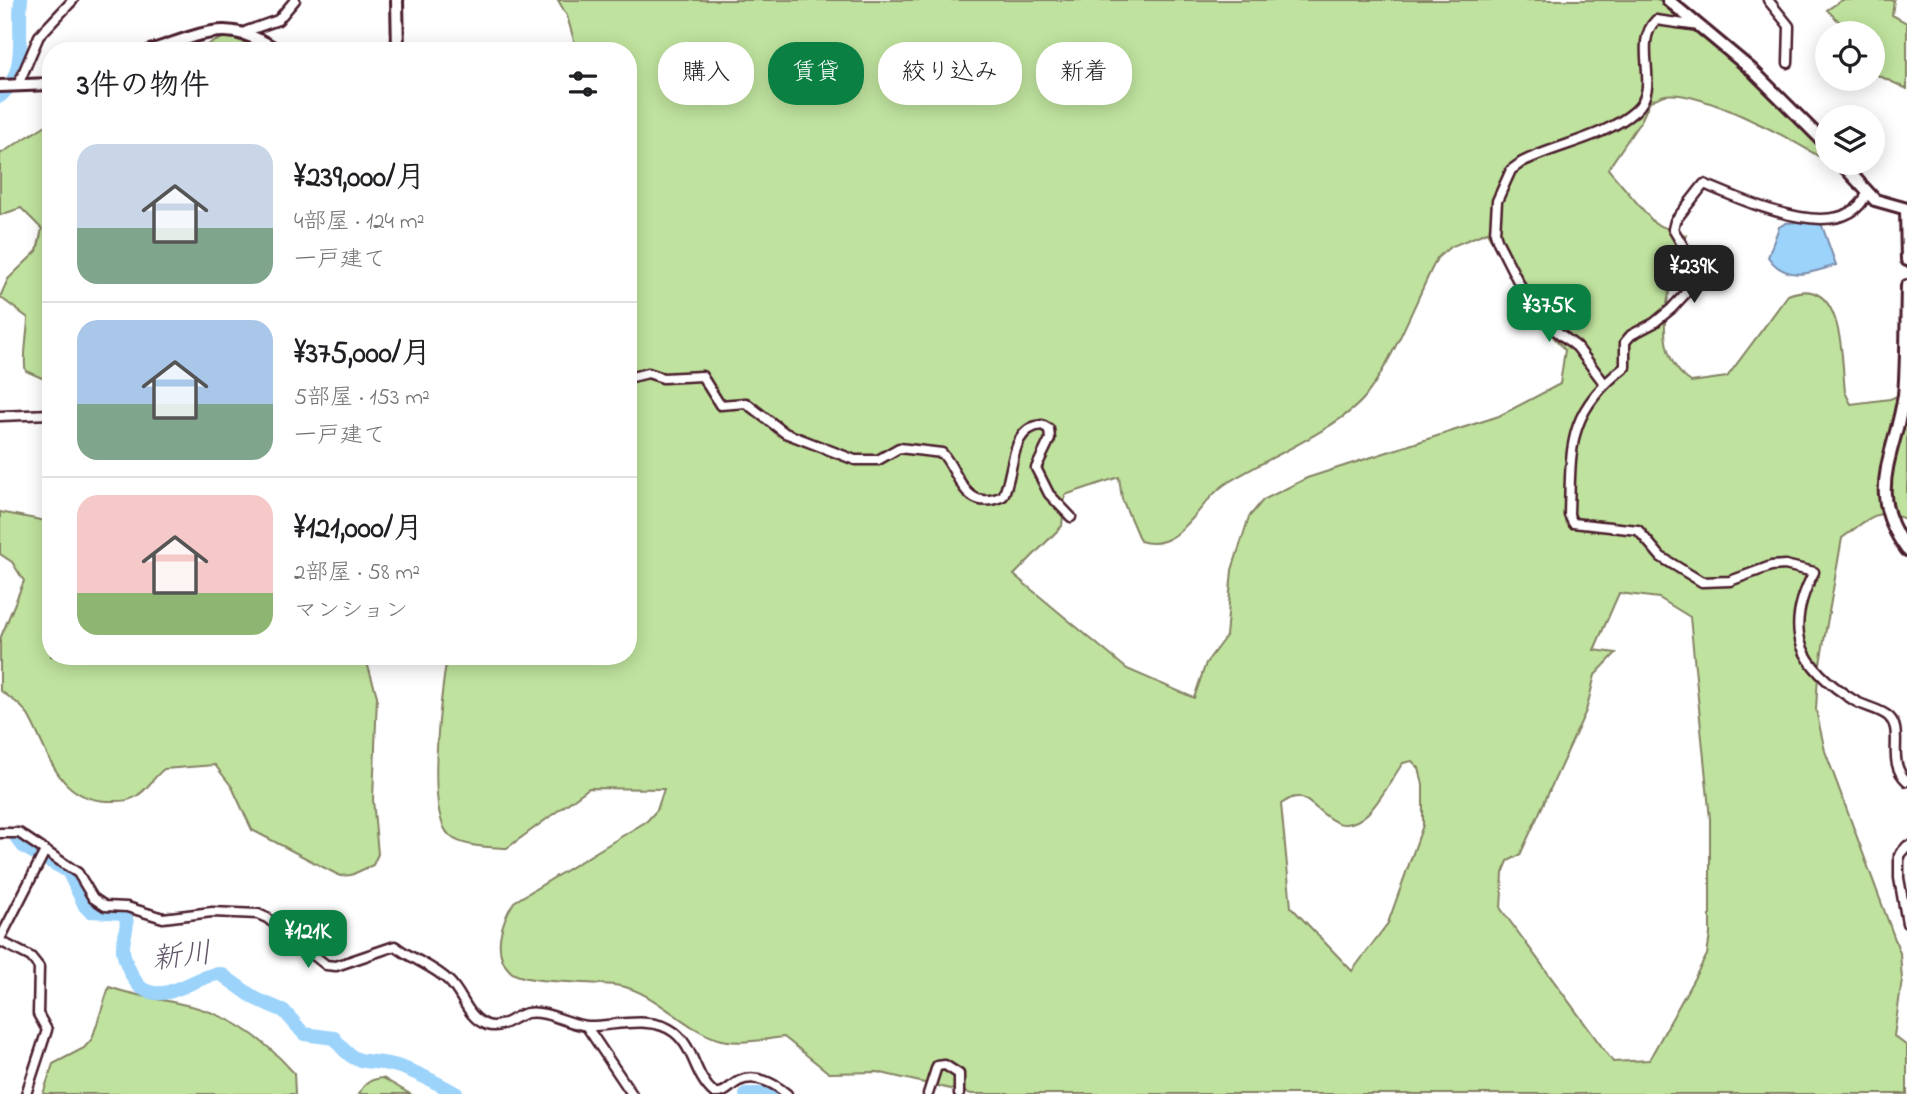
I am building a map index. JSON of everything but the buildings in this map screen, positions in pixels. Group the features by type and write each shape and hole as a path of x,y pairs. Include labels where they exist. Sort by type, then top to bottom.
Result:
{"main road":[{"path":"397,0 398,42"},
{"path":"1668,0 1752,70 1815,133"},
{"path":"182,42 228,29 247,31 264,42"},
{"path":"9,85 42,84"},
{"path":"1851,175 1875,200 1907,209 1907,260"},
{"path":"1907,286 1904,395 1884,482 1891,528 1907,550"}],"street":[{"path":"9,85 39,36 73,0"},
{"path":"247,31 278,20 295,0"},
{"path":"1768,0 1789,26 1788,63"},
{"path":"1604,383 1577,347 1531,307 1495,233 1497,201 1511,170 1522,162 1604,130 1635,111 1647,90 1646,33 1656,20 1699,26"},
{"path":"1867,193 1863,201 1832,219 1798,218 1764,209 1704,184 1675,221 1673,229 1692,261 1692,277 1685,294 1661,319 1630,335 1625,342 1625,367 1604,383 1584,411 1569,457 1569,515 1573,523 1638,530 1661,557 1702,582 1730,581 1771,566 1785,565 1814,572 1797,616 1797,636 1802,648 1811,663 1841,691 1888,716 1894,724 1895,763 1907,781"},
{"path":"637,376 648,373 663,378 702,376 720,405 746,403 785,433 855,460 878,460 899,448 942,453 962,489 979,498 1003,496 1021,435 1033,425 1042,425 1049,429 1050,439 1036,468 1049,494 1071,517"},
{"path":"0,416 42,414"},
{"path":"0,833 19,834 43,855 78,873 93,898 105,906 127,907 163,918 212,912 258,914 267,918 326,965 336,967 395,946 448,980 472,1015 486,1025 495,1026 529,1013 573,1020 587,1027 632,1094"},
{"path":"1907,846 1899,855 1899,878 1907,923"},
{"path":"26,1094 47,1030 38,1014 40,967 31,957 0,940 43,855"},
{"path":"587,1027 607,1024 662,1026 673,1031 690,1049 702,1081 714,1093 726,1092 742,1079 761,1079 787,1094"},
{"path":"928,1094 934,1070 937,1066 945,1065 957,1069 960,1094"}],"green space":[{"path":"558,0 1664,0 1767,89 1815,140 1815,154 1766,127 1721,107 1680,95 1665,95 1650,101 1642,119 1608,169 1655,224 1686,235 1674,272 1666,313 1668,352 1677,368 1691,382 1727,377 1788,295 1806,291 1820,296 1830,307 1836,322 1845,392 1851,404 1890,399 1907,392 1907,520 1880,514 1866,520 1842,538 1818,675 1816,710 1825,751 1900,953 1902,980 1894,1036 1907,1046 1907,1094 972,1094 877,1072 829,1073 784,1037 732,1042 723,1040 703,1033 634,990 610,984 530,979 510,971 501,955 500,936 514,902 647,821 657,810 664,789 589,788 507,848 477,846 450,836 442,823 436,777 446,665 637,665 637,42 574,42 567,16","holes":["1487,232 1529,309 1565,350 1560,384 1499,416 1307,478 1263,500 1249,517 1232,570 1226,636 1206,663 1194,698 1127,669 1014,575 1062,526 1065,495 1119,477 1122,499 1140,541 1154,543 1166,540 1177,534 1224,485 1299,444 1353,409 1365,397 1395,348 1437,258 1450,247","1619,593 1659,598 1690,617 1710,819 1710,934 1707,955 1649,1060 1613,1062 1501,909 1503,873 1508,861 1520,855 1586,711 1595,675 1616,653 1594,650","1412,761 1419,768 1423,784 1423,825 1388,923 1352,971 1291,907 1281,804 1299,797 1330,819 1347,824 1368,813 1403,763"]},
{"path":"1842,0 1894,0 1892,15 1907,23 1907,89 1885,79 1885,21 1838,21 1827,10"},
{"path":"227,36 243,42 213,42"},
{"path":"42,128 42,229 21,208 0,215 0,154"},
{"path":"42,229 42,378 26,371 25,367 28,318 0,297 8,279 37,251"},
{"path":"0,512 42,520 42,665 368,665 377,696 373,799 378,854 373,865 351,875 340,876 252,830 232,787 215,765 164,769 142,792 124,801 89,798 64,782 55,770 25,711 0,690 0,639 24,581 12,562 0,554"},
{"path":"109,987 195,1007 227,1019 256,1037 294,1073 295,1094 43,1094 53,1064 84,1048 92,1039"},
{"path":"383,1078 410,1094 359,1094 368,1082"}],"water":[{"path":"1820,220 1836,265 1808,273 1790,273 1775,265 1768,257 1779,227 1786,223"}],"waterway":[{"path":"0,96 9,87 18,64 21,0"},
{"name":"新川","path":"16,837 24,847 68,871 90,911 124,913 127,922 124,954 133,977 143,989 163,993 202,978 221,974 256,999 284,1011 304,1034 334,1038 356,1059 404,1068 457,1094"},
{"name":"新川","path":"746,1094 771,1094"}]}
